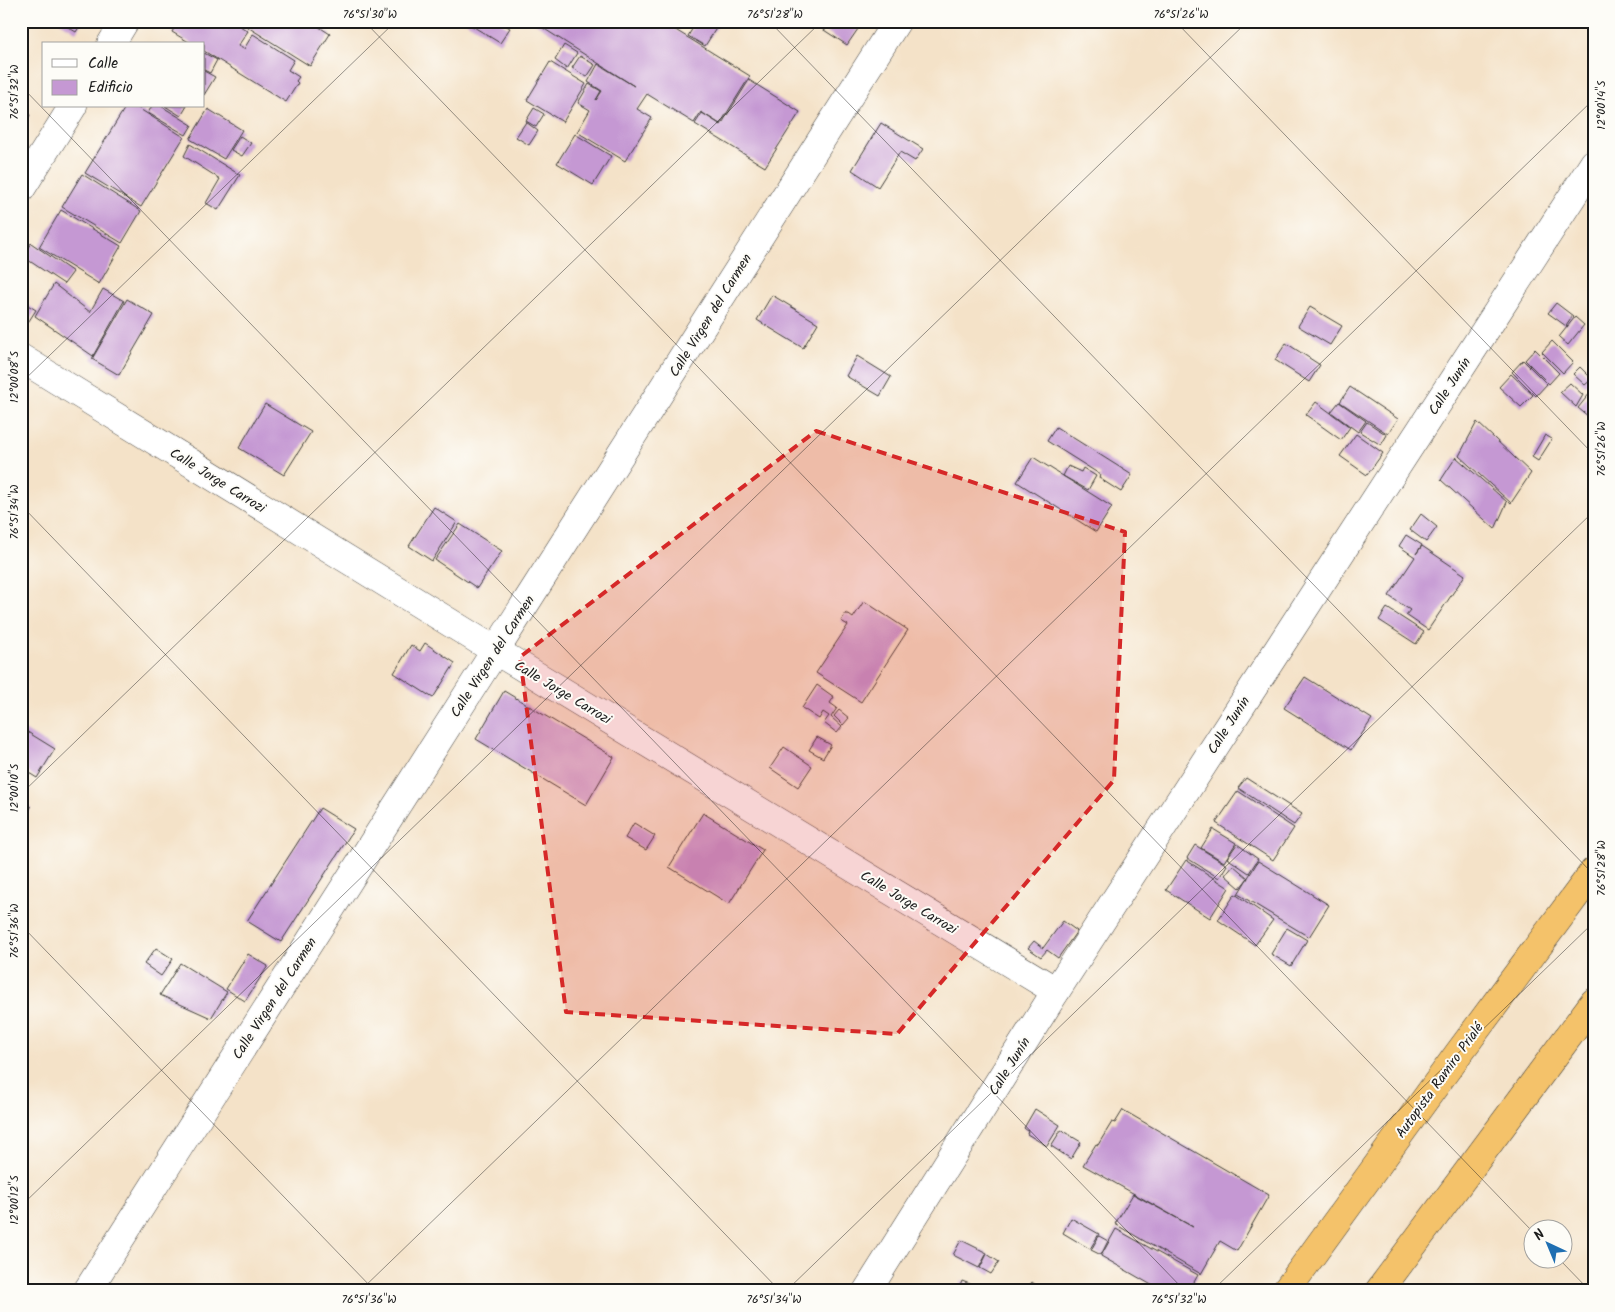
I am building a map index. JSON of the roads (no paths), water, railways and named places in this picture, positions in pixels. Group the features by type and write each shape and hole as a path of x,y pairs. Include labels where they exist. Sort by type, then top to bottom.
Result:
{"highway":[{"name":"Autopista Ramiro Prialé","path":"1286,1291 1594,871"},
{"path":"1380,1291 1594,1002"}],"street":[{"path":"112,42 125,21"},
{"name":"Calle Virgen del Carmen","path":"87,1291 897,21"},
{"path":"21,190 72,108"},
{"name":"Calle Junín","path":"867,1291 1056,991 1594,163"},
{"name":"Calle Jorge Carrozi","path":"21,358 496,651 1056,991"}]}
